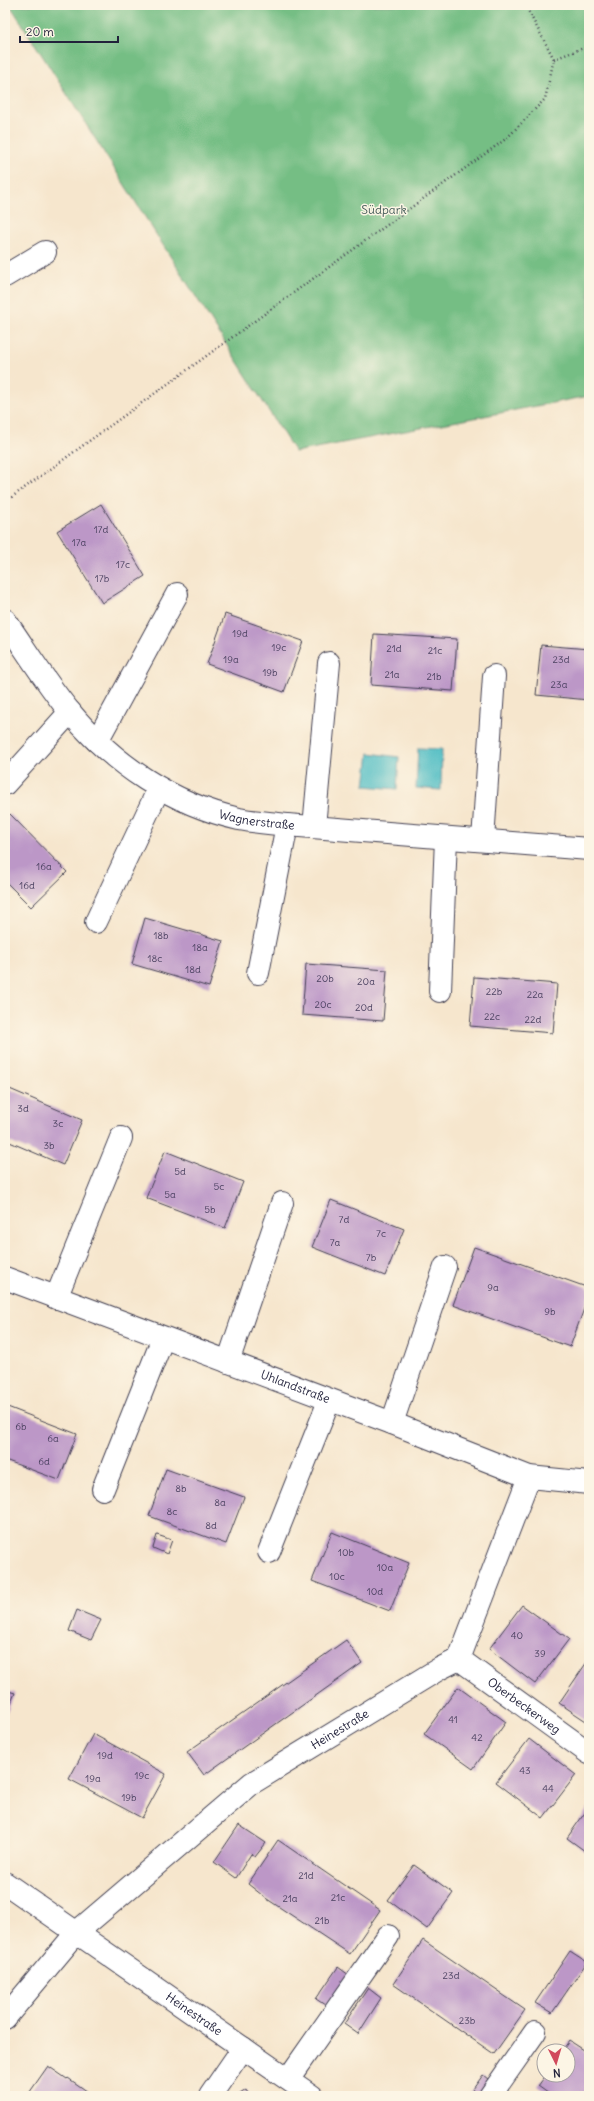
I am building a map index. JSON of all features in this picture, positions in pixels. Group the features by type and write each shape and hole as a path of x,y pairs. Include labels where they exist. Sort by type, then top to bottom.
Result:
{"street":[{"path":"5,276 44,252"},
{"path":"98,741 177,594"},
{"name":"Wagnerstraße","path":"5,620 70,712 98,741 126,767 158,788 190,803 239,819 287,825 589,849"},
{"path":"314,827 329,663"},
{"path":"483,840 494,676"},
{"path":"5,784 70,712"},
{"path":"96,922 158,788"},
{"path":"258,973 287,825"},
{"path":"440,991 446,838"},
{"path":"56,1298 121,1138"},
{"path":"228,1362 282,1203"},
{"path":"392,1423 445,1267"},
{"name":"Uhlandstraße","path":"5,1278 392,1423 529,1477 589,1483"},
{"path":"103,1489 163,1338"},
{"path":"269,1552 329,1400"},
{"path":"459,1659 529,1477"},
{"name":"Oberbeckerweg","path":"459,1659 589,1753"},
{"name":"Heinestraße","path":"5,2018 77,1932 252,1783 439,1669 459,1659"},
{"name":"Heinestraße","path":"5,1883 312,2096"},
{"path":"288,2079 388,1936"},
{"path":"490,2096 535,2032"},
{"path":"210,2096 243,2048"}],"path":[{"path":"5,502 507,138 545,99 554,59 525,5"},
{"path":"554,59 589,46"}],"green space":[{"name":"Südpark","path":"10,5 589,5 589,396 295,452"}],"water":[{"path":"418,748 442,749 441,790 416,788"},
{"path":"369,753 399,757 397,789 365,786"}],"building":[{"path":"101,504 145,576 102,603 57,531"},
{"path":"225,614 303,641 284,692 207,664"},
{"path":"374,634 457,639 453,691 371,685"},
{"path":"541,645 589,649 589,700 536,695"},
{"path":"10,814 67,872 31,907 5,881 5,819"},
{"path":"145,918 223,941 209,987 132,964"},
{"path":"306,964 387,970 383,1021 302,1015"},
{"path":"474,977 557,984 553,1033 470,1026"},
{"path":"5,1087 82,1120 63,1165 5,1140"},
{"path":"165,1151 243,1182 225,1228 146,1198"},
{"path":"331,1200 404,1229 385,1276 312,1247"},
{"path":"474,1247 589,1288 589,1295 570,1347 453,1305"},
{"path":"5,1406 77,1434 59,1480 5,1460"},
{"path":"166,1469 244,1497 226,1544 149,1516"},
{"path":"332,1532 409,1563 390,1611 312,1581"},
{"path":"157,1535 172,1540 167,1554 153,1548"},
{"path":"522,1605 569,1639 535,1684 489,1649"},
{"path":"77,1610 101,1620 91,1640 69,1631"},
{"path":"346,1640 362,1663 204,1775 187,1752"},
{"path":"589,1659 589,1723 559,1703"},
{"path":"458,1687 506,1722 473,1769 424,1734"},
{"path":"5,1690 15,1693 5,1717"},
{"path":"93,1734 166,1774 142,1818 69,1779"},
{"path":"529,1739 576,1775 543,1818 496,1782"},
{"path":"589,1807 589,1854 567,1838"},
{"path":"239,1825 266,1843 255,1857 251,1854 236,1878 214,1862"},
{"path":"278,1840 380,1910 350,1954 267,1899 248,1884"},
{"path":"414,1865 453,1893 427,1929 388,1900"},
{"path":"423,1940 525,2010 494,2054 393,1984"},
{"path":"570,1951 587,1962 552,2013 535,2003"},
{"path":"338,1967 353,1978 331,2009 316,1999"},
{"path":"368,1988 381,1998 358,2034 344,2024"},
{"path":"576,2046 589,2054 589,2096 552,2096 538,2086 540,2083 576,2083"},
{"path":"48,2066 67,2079 68,2078 94,2096 27,2096"},
{"path":"483,2075 494,2084 486,2096 468,2096"},
{"path":"246,2090 250,2096 237,2096"}]}
